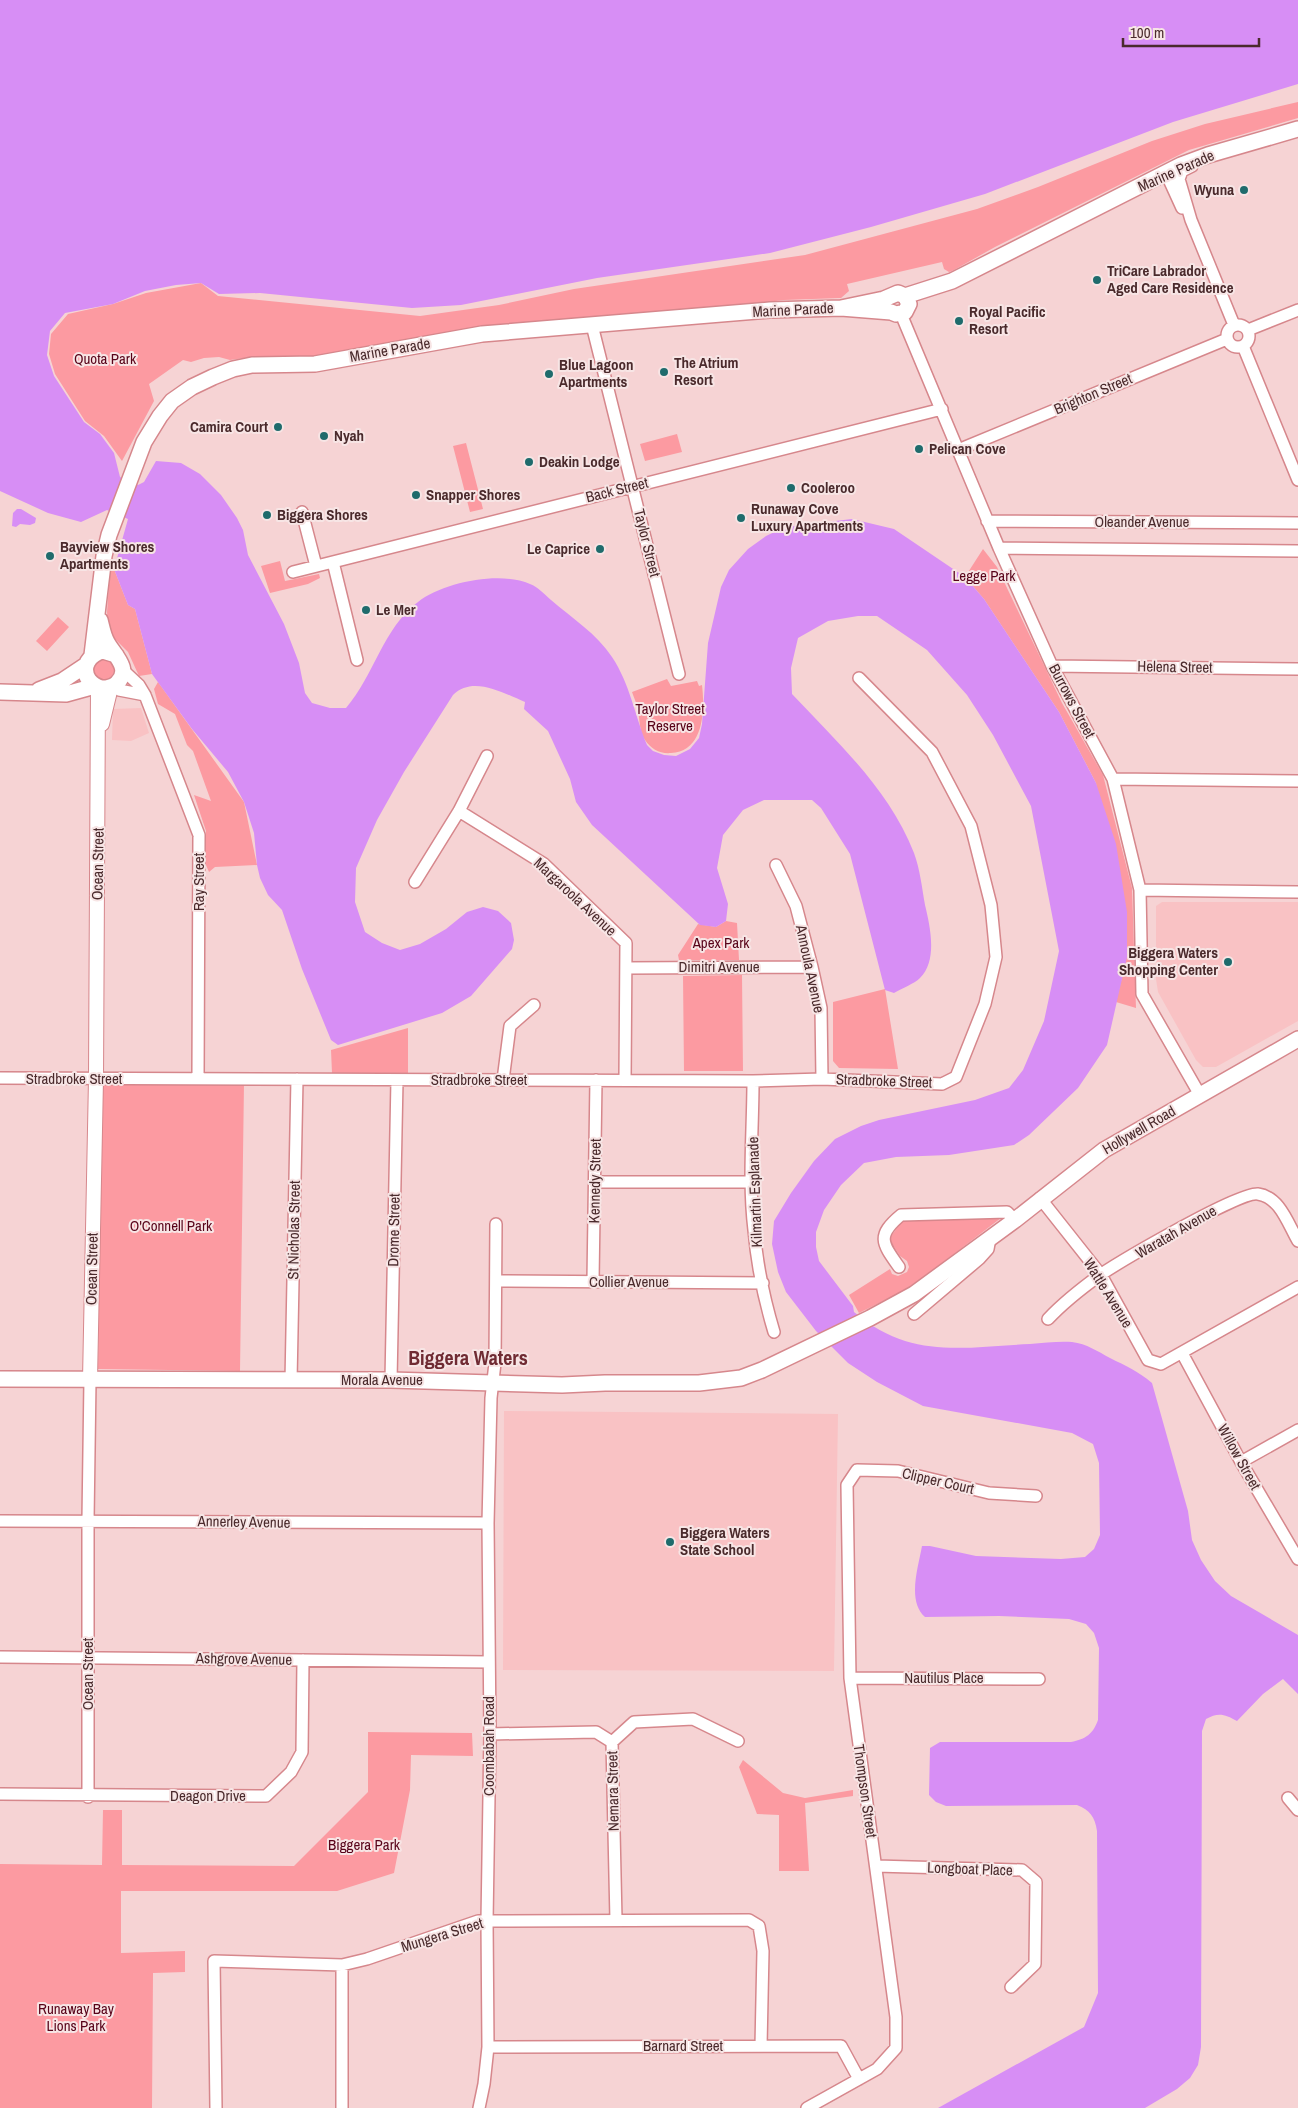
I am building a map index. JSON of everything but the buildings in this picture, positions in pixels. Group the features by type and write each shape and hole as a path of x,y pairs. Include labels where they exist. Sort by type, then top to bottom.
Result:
{"main road":[{"name":"Marine Parade","path":"89,660 99,611 104,556 131,477 152,428 172,402 202,382 233,369 267,364 315,364 482,334 770,310 918,304 952,280 1166,173 1208,155 1298,129"},
{"name":"Marine Parade","path":"99,611 106,640 116,655"},
{"path":"0,692 66,694 104,686 120,679 123,670 121,662 116,655 103,651 62,681 33,692"},
{"path":"89,660 88,678 104,686"},
{"name":"Hollywell Road","path":"762,1370 870,1318 914,1294 1015,1220 1040,1198 1104,1150 1298,1039"},
{"name":"Morala Avenue","path":"0,1379 391,1380 562,1386 605,1383 699,1383 741,1378 762,1370"}],"street":[{"path":"1208,155 1182,171 1180,176 1191,220 1234,325"},
{"path":"1166,173 1182,207 1191,220"},
{"name":"Burrows Street","path":"899,305 987,521 1052,666 1113,780 1140,890 1142,994 1200,1095"},
{"path":"1248,330 1298,310"},
{"name":"Taylor Street","path":"592,325 679,674"},
{"path":"1243,346 1232,345 1227,339 1228,331 1234,325 1242,325 1248,330"},
{"path":"1243,346 1248,341 1248,330"},
{"name":"Brighton Street","path":"958,450 1227,339"},
{"path":"1243,346 1298,480"},
{"name":"Back Street","path":"293,572 942,409"},
{"path":"302,512 316,566"},
{"name":"Oleander Avenue","path":"987,521 1298,523"},
{"name":"Oleander Avenue","path":"999,548 1298,551"},
{"path":"333,562 358,660"},
{"name":"Helena Street","path":"1052,666 1298,668"},
{"name":"Ray Street","path":"123,670 140,685 145,695 199,835 198,1079"},
{"name":"Stradbroke Street","path":"0,1078 753,1081 822,1079 942,1084 956,1077 985,1004 996,957 991,905 971,826 932,752 859,678"},
{"path":"104,686 145,695"},
{"name":"Ocean Street","path":"99,742 96,712 104,686"},
{"name":"Ocean Street","path":"88,1796 88,1520 96,1079 99,742 104,686"},
{"path":"66,694 88,700 96,712"},
{"path":"415,882 459,810 487,756"},
{"path":"1113,780 1298,781"},
{"name":"Margaroola Avenue","path":"459,810 544,864 626,943 625,1080"},
{"name":"Annoula Avenue","path":"776,865 796,906 812,967 820,1008 822,1079"},
{"path":"1140,890 1298,892"},
{"name":"Dimitri Avenue","path":"626,968 812,967"},
{"path":"503,1080 510,1026 534,1005"},
{"name":"St Nicholas Street","path":"291,1381 297,1079"},
{"name":"Drome Street","path":"391,1380 397,1080"},
{"name":"Kennedy Street","path":"593,1281 596,1080"},
{"name":"Kilmartin Esplanade","path":"753,1081 752,1182 754,1230 762,1283 774,1332"},
{"path":"595,1182 752,1182"},
{"name":"Waratah Avenue","path":"1048,1319 1057,1309 1101,1275 1216,1208 1257,1193 1274,1200 1298,1241"},
{"name":"Wattle Avenue","path":"1040,1198 1101,1275 1148,1360 1161,1364 1298,1287"},
{"path":"899,1267 885,1247 883,1238 884,1233 901,1214 1007,1212 1015,1220"},
{"name":"Coombabah Road","path":"479,2108 488,2047 487,1921 490,1734 488,1523 492,1384 495,1363 496,1224"},
{"name":"Hollywell Road","path":"914,1314 988,1250 990,1238"},
{"name":"Collier Avenue","path":"496,1282 762,1283"},
{"name":"Willow Street","path":"1182,1353 1241,1462 1298,1559"},
{"path":"1241,1462 1298,1430"},
{"name":"Clipper Court","path":"848,1485 857,1470 898,1471 989,1493 1036,1496"},
{"name":"Thompson Street","path":"848,1485 850,1678 896,2017 896,2048 877,2068 859,2079"},
{"name":"Annerley Avenue","path":"0,1521 488,1523"},
{"name":"Ashgrove Avenue","path":"0,1657 489,1662"},
{"name":"Deagon Drive","path":"0,1794 266,1796 291,1772 302,1752 303,1660"},
{"name":"Nautilus Place","path":"850,1678 1039,1679"},
{"name":"Nemara Street","path":"616,1920 612,1742 634,1722 693,1719 738,1742"},
{"path":"490,1734 596,1732 612,1742"},
{"path":"1288,1798 1298,1810"},
{"name":"Longboat Place","path":"876,1866 1022,1870 1036,1882 1035,1964 1011,1987"},
{"name":"Mungera Street","path":"216,2108 214,1961 342,1965 367,1959 478,1921 749,1920 760,1926 763,1951 762,2046"},
{"path":"342,1965 342,2108"},
{"name":"Barnard Street","path":"488,2047 841,2046 859,2079"},
{"path":"807,2108 859,2079"}],"shaded area":[{"path":"0,0 1298,0 1298,84 1173,122 985,194 871,227 770,253 597,278 461,305 412,308 260,293 219,294 201,283 176,285 145,291 113,304 65,313 50,331 47,355 54,376 84,422 100,434 114,453 120,477 138,485 144,482 156,461 181,463 200,474 221,495 243,530 248,555 284,624 299,663 305,693 312,703 330,708 346,708 364,682 396,625 418,602 429,595 457,584 472,581 488,579 518,580 539,589 599,641 618,667 628,689 647,745 653,751 664,755 676,756 690,749 699,738 702,724 708,643 721,587 729,570 748,549 766,536 785,527 852,519 894,529 965,577 984,599 1059,712 1096,783 1116,844 1127,912 1127,957 1107,1045 1078,1088 1029,1135 1014,1145 949,1155 896,1157 864,1163 841,1185 824,1210 816,1232 816,1247 819,1261 853,1306 854,1312 875,1327 896,1338 917,1344 959,1348 1072,1342 1092,1348 1132,1369 1152,1383 1188,1511 1192,1540 1201,1560 1215,1581 1231,1596 1298,1635 1298,1694 1283,1679 1263,1694 1237,1721 1225,1715 1214,1715 1206,1719 1202,1731 1201,2047 1198,2065 1190,2078 1177,2089 1145,2108 938,2108 1084,2027 1098,1993 1097,1831 1091,1815 1077,1805 946,1806 936,1802 929,1795 930,1748 940,1742 1071,1742 1085,1737 1094,1729 1098,1720 1099,1648 1094,1633 1086,1624 1069,1619 999,1616 925,1617 916,1602 915,1593 916,1574 922,1546 976,1556 1061,1559 1085,1557 1094,1549 1100,1535 1099,1463 1093,1444 1072,1433 923,1406 877,1382 848,1363 816,1331 786,1292 778,1272 772,1244 774,1221 814,1161 835,1139 861,1126 879,1120 975,1100 1009,1088 1023,1070 1044,1021 1059,951 1031,806 993,735 967,695 927,650 877,616 858,616 828,621 798,638 791,668 792,694 877,787 903,830 918,865 930,933 931,953 926,971 920,978 894,993 885,990 850,854 821,808 812,800 764,800 743,810 723,835 717,868 728,904 726,921 716,927 700,925 592,825 576,802 570,779 548,731 524,709 525,702 498,691 479,686 461,689 453,695 404,772 377,820 356,868 355,902 365,932 382,943 400,950 420,944 446,929 467,912 483,907 498,911 511,923 514,940 512,949 471,996 442,1013 338,1045 331,1040 302,969 282,910 268,895 260,878 254,833 244,802 228,772 192,729 152,674 135,609 128,605 114,569 128,519 107,510 81,522 48,513 0,491"},
{"path":"17,509 21,509 36,518 35,523 30,525 20,524 16,527 12,526 13,513"},
{"path":"141,708 149,733 131,741 112,740 113,709"},
{"name":"Biggera Waters Shopping Center","path":"1162,902 1298,902 1298,1021 1216,1067 1203,1067 1196,1060 1158,992 1156,979 1156,906"},
{"name":"Biggera Waters State School","path":"504,1411 838,1414 834,1671 503,1670"}],"green space":[{"name":"Quota Park","path":"1298,102 1298,118 1189,150 995,247 954,270 949,272 944,269 942,262 847,284 849,291 841,298 784,300 590,321 331,357 287,359 258,356 230,360 219,357 204,358 191,362 183,360 149,384 154,401 122,461 104,436 85,421 55,374 49,354 51,334 68,314 113,304 146,293 201,283 218,296 420,316 499,305 574,289 805,255 977,209 1038,187 1152,141 1205,124"},
{"path":"677,434 682,452 645,461 640,444"},
{"path":"466,443 483,509 470,512 453,446"},
{"name":"Legge Park","path":"983,549 997,567 1062,703 1103,775 1132,888 1136,1008 1116,1002 1123,973 1096,783 1059,712 984,599 965,577"},
{"path":"280,561 285,581 319,574 320,578 308,584 270,593 261,566"},
{"path":"114,569 128,605 135,609 152,674 139,676 128,652 112,636 108,626 107,612 110,571"},
{"path":"58,617 69,627 47,651 36,641"},
{"path":"103,659 111,662 114,670 111,678 103,681 95,678 92,670 95,662"},
{"name":"Taylor Street Reserve","path":"667,679 671,686 697,681 699,686 702,685 703,706 700,728 696,738 682,751 663,753 650,746 645,740 640,726 638,708 632,692"},
{"path":"158,682 244,802 257,865 215,867 209,872 206,865 206,831 194,795 211,801 193,751 187,745 175,714 158,704 154,689"},
{"name":"Apex Park","path":"726,921 737,923 739,960 679,960 678,955 698,924 716,927"},
{"path":"742,975 743,1071 684,1071 683,976"},
{"path":"885,989 898,1069 839,1068 833,1061 833,1002"},
{"path":"408,1028 408,1073 332,1073 331,1050"},
{"name":"O'Connell Park","path":"102,1080 244,1083 240,1371 98,1369"},
{"path":"1001,1218 903,1291 859,1313 849,1295 890,1269 892,1274 898,1276 907,1272 909,1267 907,1261 900,1256 889,1239 902,1221 912,1219"},
{"name":"Runaway Bay Lions Park","path":"368,1732 472,1733 473,1756 411,1755 410,1790 394,1873 337,1891 121,1891 121,1953 185,1951 185,1972 153,1973 152,2108 0,2108 0,1864 102,1865 103,1810 122,1810 122,1865 294,1866 368,1792"},
{"path":"743,1760 783,1793 805,1798 853,1790 853,1796 805,1803 809,1871 779,1871 779,1815 757,1814 739,1767"}],"place":[{"name":"Wyuna","path":"1244,190"},
{"name":"TriCare Labrador Aged Care Residence","path":"1097,280"},
{"name":"Royal Pacific Resort","path":"959,321"},
{"name":"The Atrium Resort","path":"664,372"},
{"name":"Blue Lagoon Apartments","path":"549,374"},
{"name":"Camira Court","path":"278,427"},
{"name":"Nyah","path":"324,436"},
{"name":"Pelican Cove","path":"919,449"},
{"name":"Deakin Lodge","path":"529,462"},
{"name":"Cooleroo","path":"791,488"},
{"name":"Snapper Shores","path":"416,495"},
{"name":"Biggera Shores","path":"267,515"},
{"name":"Runaway Cove Luxury Apartments","path":"741,518"},
{"name":"Le Caprice","path":"600,549"},
{"name":"Bayview Shores Apartments","path":"50,556"},
{"name":"Le Mer","path":"366,610"},
{"name":"Biggera Waters Shopping Center","path":"1228,962"},
{"name":"Biggera Waters State School","path":"670,1542"}],"district":[{"name":"Biggera Waters","path":"468,1358"}],"park label":[{"name":"Biggera Park","path":"364,1845"}]}
